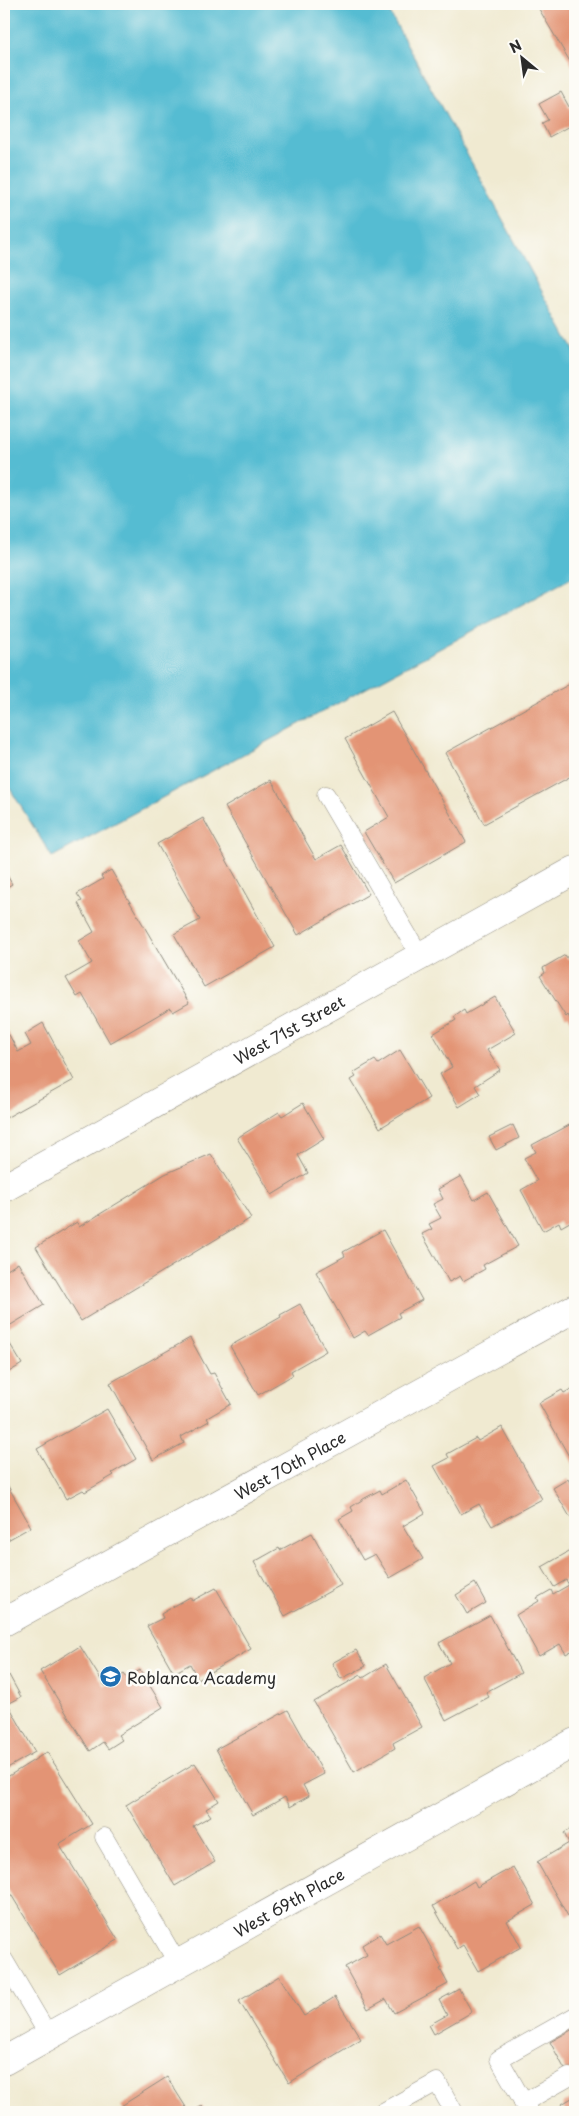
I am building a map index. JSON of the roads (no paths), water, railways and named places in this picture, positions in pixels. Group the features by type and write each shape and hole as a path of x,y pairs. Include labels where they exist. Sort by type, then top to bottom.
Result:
{"street":[{"name":"West 71st Street","path":"4,1188 575,870"},
{"name":"West 70th Place","path":"4,1622 575,1308"},
{"name":"West 69th Place","path":"4,2061 575,1742"}],"lane":[{"path":"326,795 420,956"},
{"path":"104,1837 178,1964"},
{"path":"4,1960 48,2036"},
{"path":"569,2077 526,2108 499,2059 575,2016"},
{"path":"383,2112 437,2082 454,2112"}],"water":[{"path":"4,4 385,4 575,352 575,576 52,857 4,779"}],"place":[{"name":"Roblanca Academy","path":"111,1677"}]}
